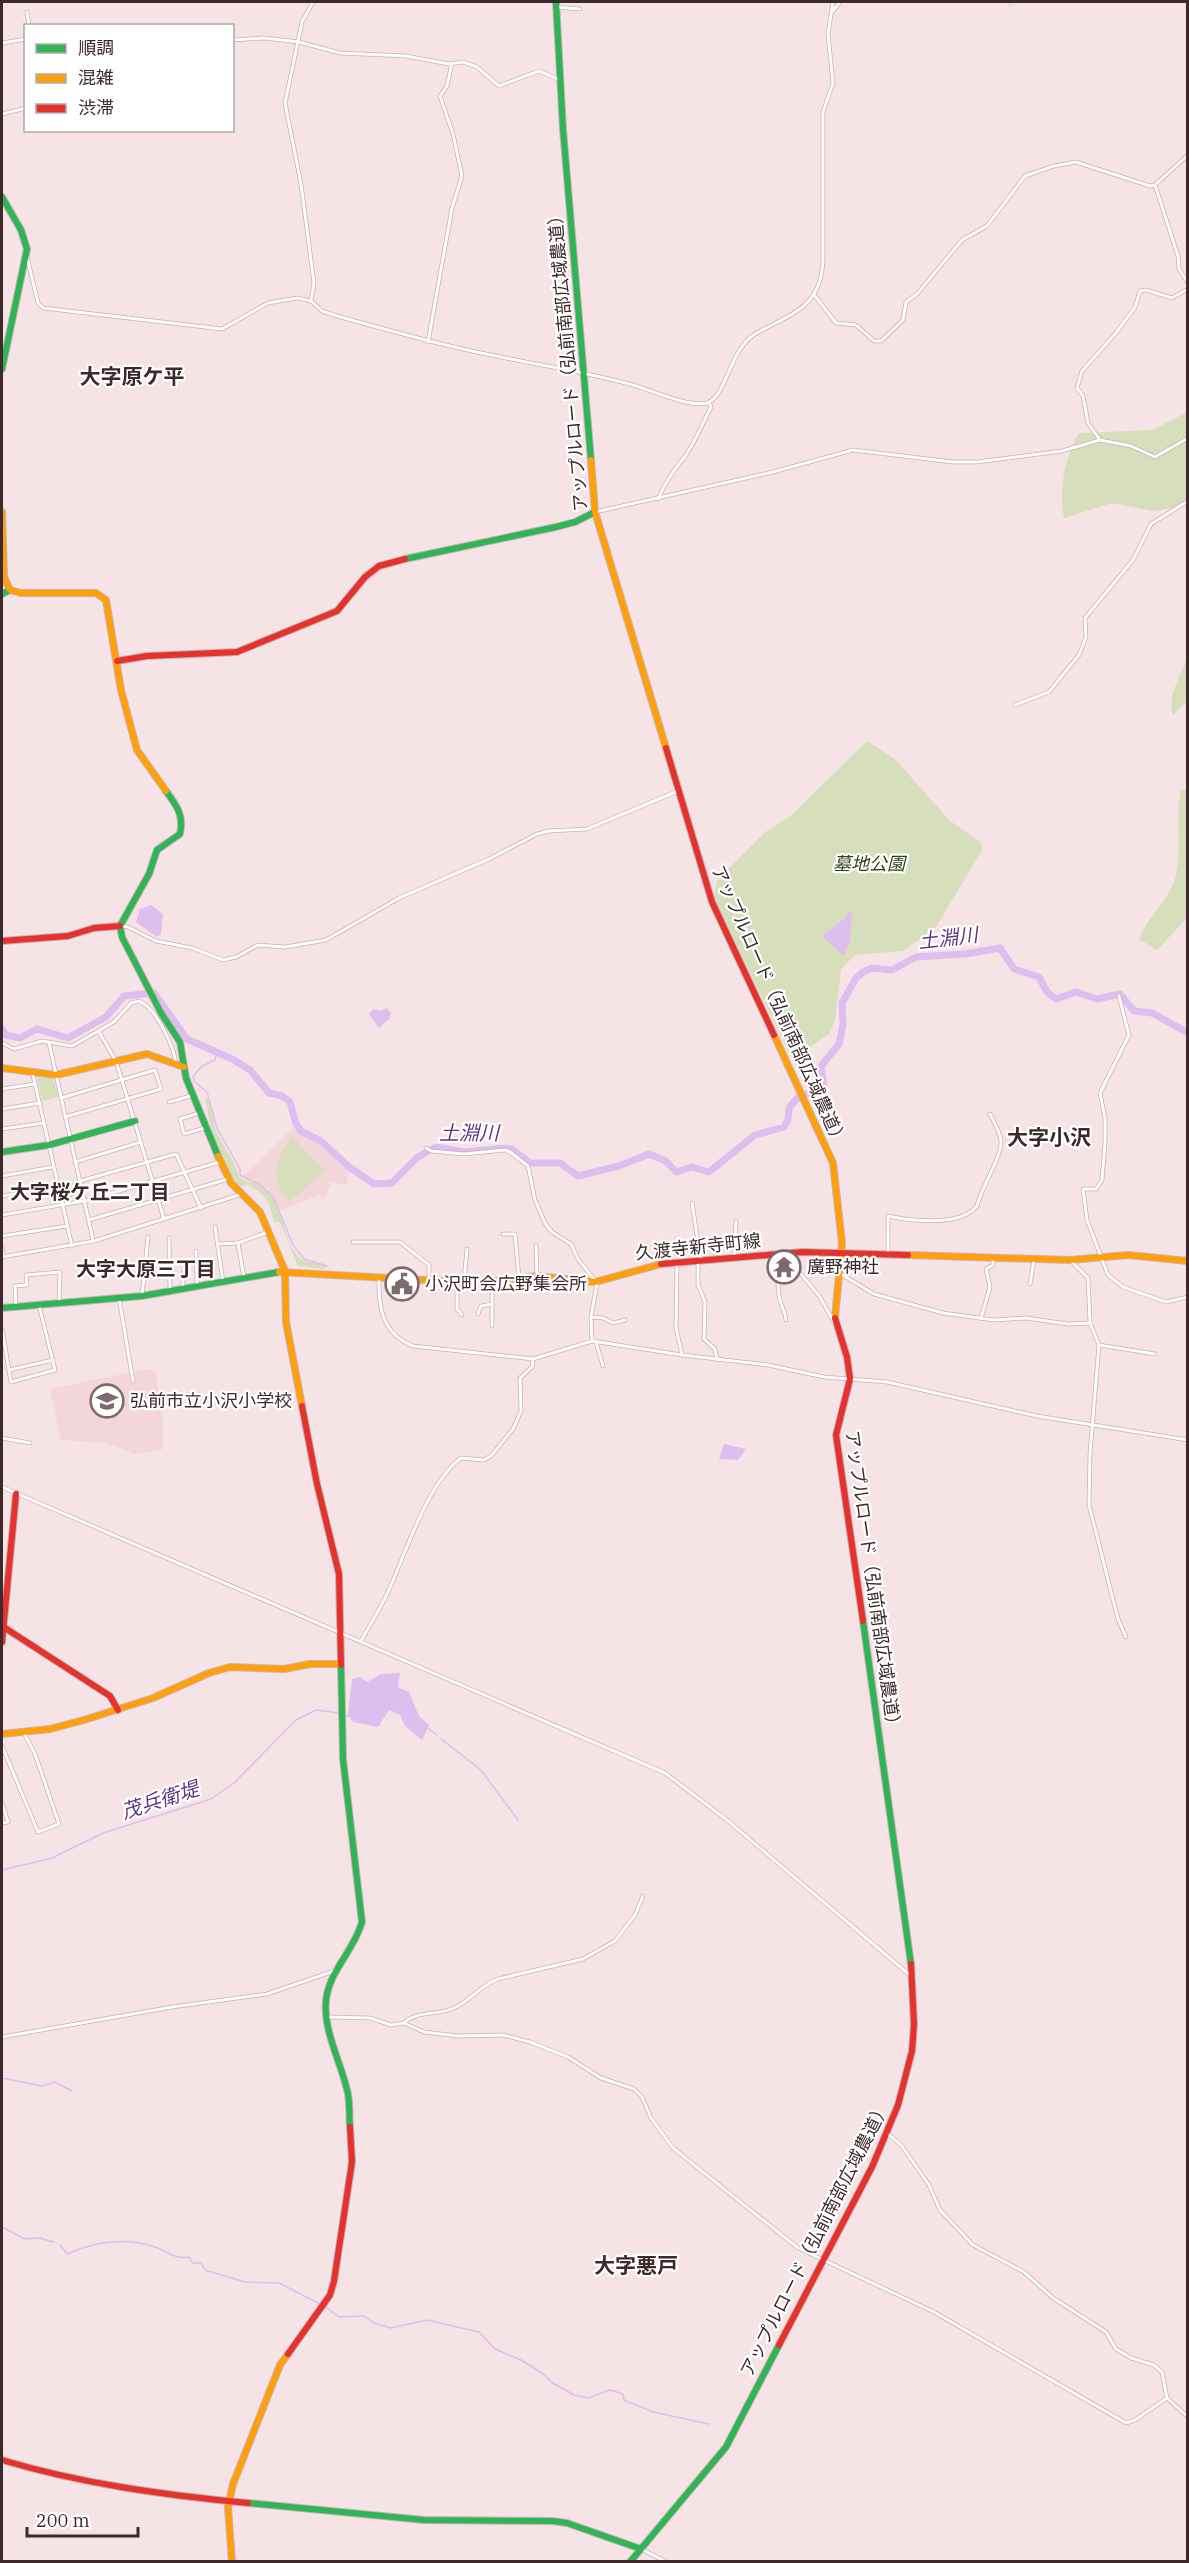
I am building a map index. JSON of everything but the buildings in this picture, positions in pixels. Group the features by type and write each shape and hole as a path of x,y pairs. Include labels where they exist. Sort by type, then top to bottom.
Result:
{"street":[{"path":"311,301 314,283 301,184 285,114 286,94 302,22 313,2"},
{"path":"2,196 21,230 38,303 43,308 222,329 268,303 297,298 311,301 322,311 428,342 624,382 688,402 709,402 719,393 733,357 744,342 803,307 815,296 823,275 823,112 833,83 828,34 833,2"},
{"path":"832,12 840,2"},
{"path":"556,4 580,9"},
{"name":"アップルロード（弘前南部広域農道）","path":"556,4 582,374 595,512 712,902 833,1164 841,1220 842,1254 834,1305 836,1325 847,1357 850,1379 836,1435 913,1978 915,2028 912,2061 903,2096 888,2134 726,2448 630,2562"},
{"path":"27,12 29,24"},
{"path":"234,40 264,38 299,42 340,53 406,56 452,63 463,62 477,67 499,86 539,71 560,81"},
{"path":"2,44 24,39"},
{"path":"428,342 452,208 462,176 440,96 447,86 452,63"},
{"path":"2,114 24,108"},
{"path":"815,296 836,323 856,325 874,341 881,341 903,320 906,302 917,294 962,240 987,226 1025,176 1054,166 1076,162 1145,186 1155,185 1187,154"},
{"path":"1155,185 1178,256 1179,269 1188,283"},
{"path":"2,369 27,257"},
{"path":"1100,441 1088,423 1083,396 1077,388 1082,371 1116,333 1135,307 1140,291 1146,290 1172,298 1188,289"},
{"path":"658,499 673,470 685,456 700,429 711,407 709,402"},
{"path":"117,661 147,656 237,652 337,611 365,577 380,566 443,549 556,527 575,522 595,512 658,499 853,450 953,462 977,462 1062,451 1100,441 1131,446 1155,457 1188,438"},
{"path":"1015,705 1049,692 1079,655 1085,642 1087,615 1133,560 1151,524 1188,501"},
{"path":"2,516 4,578 10,590"},
{"path":"2,594 10,590 21,593 102,595 109,608 126,710 137,750 147,767 172,797 183,821 177,839 157,850 149,874 120,926 122,938 150,993 180,1042 184,1067 228,1179 256,1206 285,1271 288,1331 317,1484 336,1553 342,1633 343,1759 360,1888 362,1922 357,1940 334,1971 327,1990 327,2017 348,2095 352,2162 330,2295 280,2365 228,2501 232,2562"},
{"path":"2,941 68,936 94,928 120,926 128,927 156,941 192,948 223,960 236,957 258,945 285,947 326,940 399,898 489,859 537,834 587,829 678,791"},
{"path":"1119,996 1129,1035 1100,1093 1105,1129 1102,1180 1096,1189 1083,1189 1087,1220 1108,1275 1124,1287 1170,1303 1188,1297"},
{"path":"2,1043 14,1049 37,1042 72,1046 114,1022 131,1004 143,1003 171,1042 176,1064"},
{"path":"99,1032 116,1061 164,1219"},
{"path":"49,1043 94,1241"},
{"path":"2,1068 33,1074 56,1075 147,1054 184,1067"},
{"path":"61,1098 155,1070 161,1089 65,1117"},
{"path":"33,1074 72,1246"},
{"path":"2,1089 35,1084"},
{"path":"169,1102 194,1095"},
{"path":"2,1109 40,1103"},
{"path":"202,1112 180,1119 184,1134 208,1127"},
{"path":"888,1256 888,1215 928,1222 963,1217 977,1206 979,1193 988,1182 1001,1144 990,1114"},
{"path":"2,1152 49,1145 135,1121"},
{"path":"2,1129 44,1123"},
{"path":"75,1162 141,1143"},
{"path":"428,1149 469,1154 505,1150 528,1166 535,1200 546,1225 552,1232 573,1246 578,1259 589,1269 595,1282 597,1290 591,1317 594,1341 603,1366"},
{"path":"80,1181 176,1154 201,1208"},
{"path":"2,1215 84,1201 220,1162"},
{"path":"2,1176 54,1167"},
{"path":"89,1220 228,1179"},
{"path":"2,1196 58,1187"},
{"path":"2,1248 2,1257 72,1246 242,1194"},
{"path":"692,1203 700,1261 698,1285 705,1302 704,1339 715,1349 717,1360"},
{"path":"734,1258 736,1221"},
{"path":"2,1236 67,1226"},
{"path":"215,1227 223,1282"},
{"path":"218,1244 238,1243 269,1232"},
{"path":"503,1234 515,1234 519,1278"},
{"path":"142,1296 148,1237"},
{"path":"169,1238 170,1291"},
{"path":"353,1242 404,1244 429,1265 429,1278"},
{"path":"238,1243 244,1278"},
{"path":"536,1246 537,1276"},
{"path":"462,1315 458,1309 467,1249"},
{"path":"196,1251 197,1286"},
{"path":"796,1252 796,1268 820,1297 836,1325"},
{"name":"久渡寺新寺町線","path":"2,1308 142,1296 285,1271 492,1282 537,1276 595,1282 640,1266 796,1252 1070,1260 1128,1255 1188,1261"},
{"path":"774,1255 778,1265 780,1301 785,1307 786,1320"},
{"path":"981,1318 987,1305 990,1287 986,1269 993,1265 993,1257"},
{"path":"1030,1284 1034,1258"},
{"path":"1070,1260 1088,1278 1090,1323 1099,1345 1092,1425 1089,1505 1118,1619 1126,1637"},
{"path":"676,1262 676,1328 682,1355"},
{"path":"16,1306 15,1286 27,1285 26,1275 60,1272 59,1303"},
{"path":"183,1273 183,1288"},
{"path":"839,1273 886,1298 943,1313 981,1318 1026,1318 1068,1324 1090,1323"},
{"path":"379,1276 382,1312 391,1333 401,1342 413,1346 450,1352 533,1359 594,1341 717,1360 768,1365 824,1377 900,1385 953,1399 1188,1440"},
{"path":"492,1282 492,1326"},
{"path":"119,1298 133,1382"},
{"path":"478,1314 481,1306 492,1304"},
{"path":"2,1329 11,1382 55,1370 39,1305"},
{"path":"591,1317 603,1318 613,1323 625,1320"},
{"path":"1099,1345 1155,1354"},
{"path":"361,1641 387,1595 431,1495 461,1458 484,1460 491,1456 513,1430 521,1410 520,1378 532,1366 533,1359"},
{"path":"9,1370 53,1360"},
{"path":"2,1364 7,1362"},
{"path":"2,1438 30,1443"},
{"path":"2,1487 674,1778 913,1978"},
{"path":"2,1642 16,1494"},
{"path":"3,1627 110,1696 118,1710"},
{"path":"2,1734 61,1727 118,1710 230,1667 284,1669 310,1664 341,1664"},
{"path":"2,1746 38,1832 59,1824 35,1754 23,1731"},
{"path":"2,1803 8,1822 2,1824"},
{"path":"327,2017 370,2018 391,2025 404,2023 420,2014 441,2013 456,2007 488,1982 583,1959 622,1935 643,1896"},
{"path":"2,2037 172,2007 267,1994 334,1971"},
{"path":"404,2023 424,2032 459,2036 503,2035 530,2042 568,2057 601,2078 634,2089 642,2097 651,2118 673,2148 798,2248 933,2312 1126,2423 1135,2420 1167,2398"},
{"path":"888,2134 902,2145 929,2186 940,2210 973,2246 1024,2272 1053,2298 1106,2332 1116,2349 1131,2358 1154,2365 1162,2372 1167,2398 1188,2417"},
{"path":"2,2460 135,2491 424,2520 552,2520 576,2525 641,2549 667,2562"}],"shaded area":[{"path":"151,905 163,914 161,934 157,937 136,922 140,909"},
{"path":"849,912 852,915 850,941 844,956 822,936 843,920"},
{"path":"387,1008 391,1013 389,1019 379,1028 369,1014 373,1009 381,1011"},
{"path":"293,1128 317,1142 350,1171 346,1185 331,1182 325,1199 319,1195 281,1210 268,1189 242,1177"},
{"name":"弘前市立小沢小学校","path":"142,1370 155,1370 163,1414 163,1449 135,1454 106,1443 61,1440 50,1389"},
{"path":"724,1444 746,1449 738,1460 719,1459"},
{"path":"400,1673 398,1687 409,1692 419,1716 429,1725 422,1740 405,1726 400,1715 389,1710 378,1727 353,1722 348,1714 352,1679 361,1677 367,1682 381,1674"}],"green space":[{"path":"1187,412 1187,506 1153,511 1112,503 1064,518 1062,486 1064,474 1070,452 1079,433 1153,430"},
{"path":"1187,658 1187,701 1173,715 1171,709 1173,694"},
{"name":"墓地公園","path":"867,741 895,759 949,820 980,842 982,850 936,927 903,951 855,955 841,969 835,1020 829,1034 792,1059 714,898 717,881 764,833 792,815"},
{"path":"1187,789 1187,918 1157,950 1139,939 1175,879 1178,857 1179,801 1181,790"},
{"path":"37,1078 53,1078 59,1097 42,1101"},
{"path":"205,1096 211,1108 216,1131 239,1177 268,1191 279,1210 288,1239 296,1254 303,1260 324,1264 326,1266 323,1269 298,1266 280,1222 274,1222 266,1199 247,1184 237,1188 230,1178 216,1144"},
{"path":"292,1136 325,1171 290,1201 278,1185 276,1169 282,1152"},
{"path":"78,1181 82,1200 65,1204 61,1185"}],"waterway":[{"name":"土淵川","path":"2,1029 6,1035 20,1038 37,1029 68,1038 106,1017 124,996 154,993 187,1039 232,1059 250,1070 269,1093 282,1096 290,1102 296,1124 301,1131 321,1141 348,1166 374,1184 392,1183 418,1157 436,1147 464,1152 512,1149 530,1163 560,1163 578,1176 619,1166 649,1154 666,1161 676,1172 692,1167 709,1172 755,1135 784,1127 788,1120 789,1108 799,1096 822,1090 824,1086 821,1066 839,1044 843,1025 842,1003 856,978 872,968 892,970 916,957 965,954 1000,948 1014,969 1039,977 1047,992 1056,999 1076,992 1097,999 1120,994 1134,1011 1152,1013 1188,1033"},
{"path":"217,1050 215,1060 201,1067 193,1077 194,1081 207,1092 217,1128 240,1169 240,1175 260,1185 273,1196 293,1245 304,1259 327,1266"},
{"name":"茂兵衛堤","path":"2,1870 52,1858 103,1833 211,1799 234,1783 296,1720 316,1710 338,1713"},
{"name":"茂兵衛堤","path":"345,1716 350,1716"},
{"name":"茂兵衛堤","path":"428,1728 437,1735"},
{"name":"茂兵衛堤","path":"441,1739 481,1770 518,1820"},
{"path":"2,2078 42,2086 55,2082 72,2091"},
{"path":"2,2227 25,2239 39,2238 54,2242"},
{"path":"60,2245 67,2254 100,2243 135,2242 176,2256 189,2257 193,2263 201,2263 205,2270 245,2282 279,2283 320,2304"},
{"path":"326,2307 339,2317 364,2316 374,2323 391,2328 427,2320 479,2332 495,2349 521,2360 545,2375 551,2382 574,2395 588,2398 610,2390 623,2394 624,2400 653,2412 709,2424"}],"traffic: fast":[{"path":"556,2 563,129 591,460"},
{"path":"2,197 21,230 27,249 2,369"},
{"path":"405,559 556,527 575,522 595,512"},
{"path":"2,594 10,590"},
{"path":"166,791 179,811 180,834 157,850 149,874 120,926 122,937 161,1013 180,1042 186,1078 218,1156"},
{"path":"2,1152 49,1145 135,1121"},
{"path":"2,1308 142,1296 279,1272"},
{"path":"863,1621 911,1964"},
{"path":"341,1665 343,1759 362,1922 354,1942 332,1979 328,1989 326,2012 330,2036 348,2094 350,2127"},
{"path":"630,2562 726,2447 779,2345"},
{"path":"248,2503 424,2520 552,2521 567,2523 641,2549"}],"traffic: slow":[{"path":"591,460 595,512 666,748"},
{"path":"2,512 4,577 10,590 21,593 96,593 106,600 121,690 137,750 166,791"},
{"path":"774,1035 833,1163 842,1243 835,1318"},
{"path":"2,1068 56,1075 147,1054 184,1067"},
{"path":"218,1156 231,1183 260,1212 285,1271 286,1322 302,1406"},
{"path":"908,1255 1070,1260 1128,1255 1188,1261"},
{"path":"279,1272 480,1283 537,1276 595,1282 661,1264"},
{"path":"2,1734 50,1729 84,1720 153,1698 209,1673 230,1667 284,1669 310,1664 341,1664"},
{"path":"232,2562 228,2507 233,2484 280,2365 288,2354"}],"traffic: jam":[{"path":"117,661 147,656 237,652 337,611 365,577 379,566 405,559"},
{"path":"666,748 712,902 774,1035"},
{"path":"2,941 68,936 94,928 120,926"},
{"path":"661,1264 802,1252 908,1255"},
{"path":"835,1318 847,1357 850,1379 836,1435 863,1621"},
{"path":"302,1406 317,1484 339,1574 341,1665"},
{"path":"2,1642 16,1494"},
{"path":"2,1626 110,1696 118,1710"},
{"path":"779,2345 872,2167 898,2105 912,2051 914,2024 911,1964"},
{"path":"288,2354 330,2295 334,2281 352,2162 350,2127"},
{"path":"2,2460 63,2476 124,2488 248,2503"}],"place":[{"name":"廣野神社","path":"784,1267"},
{"name":"小沢町会広野集会所","path":"402,1284"},
{"name":"弘前市立小沢小学校","path":"107,1401"}],"district":[{"name":"大字原ケ平","path":"132,377"},
{"name":"大字小沢","path":"1049,1138"},
{"name":"大字桜ケ丘二丁目","path":"90,1192"},
{"name":"大字大原三丁目","path":"146,1269"},
{"name":"大字悪戸","path":"636,2266"}]}
